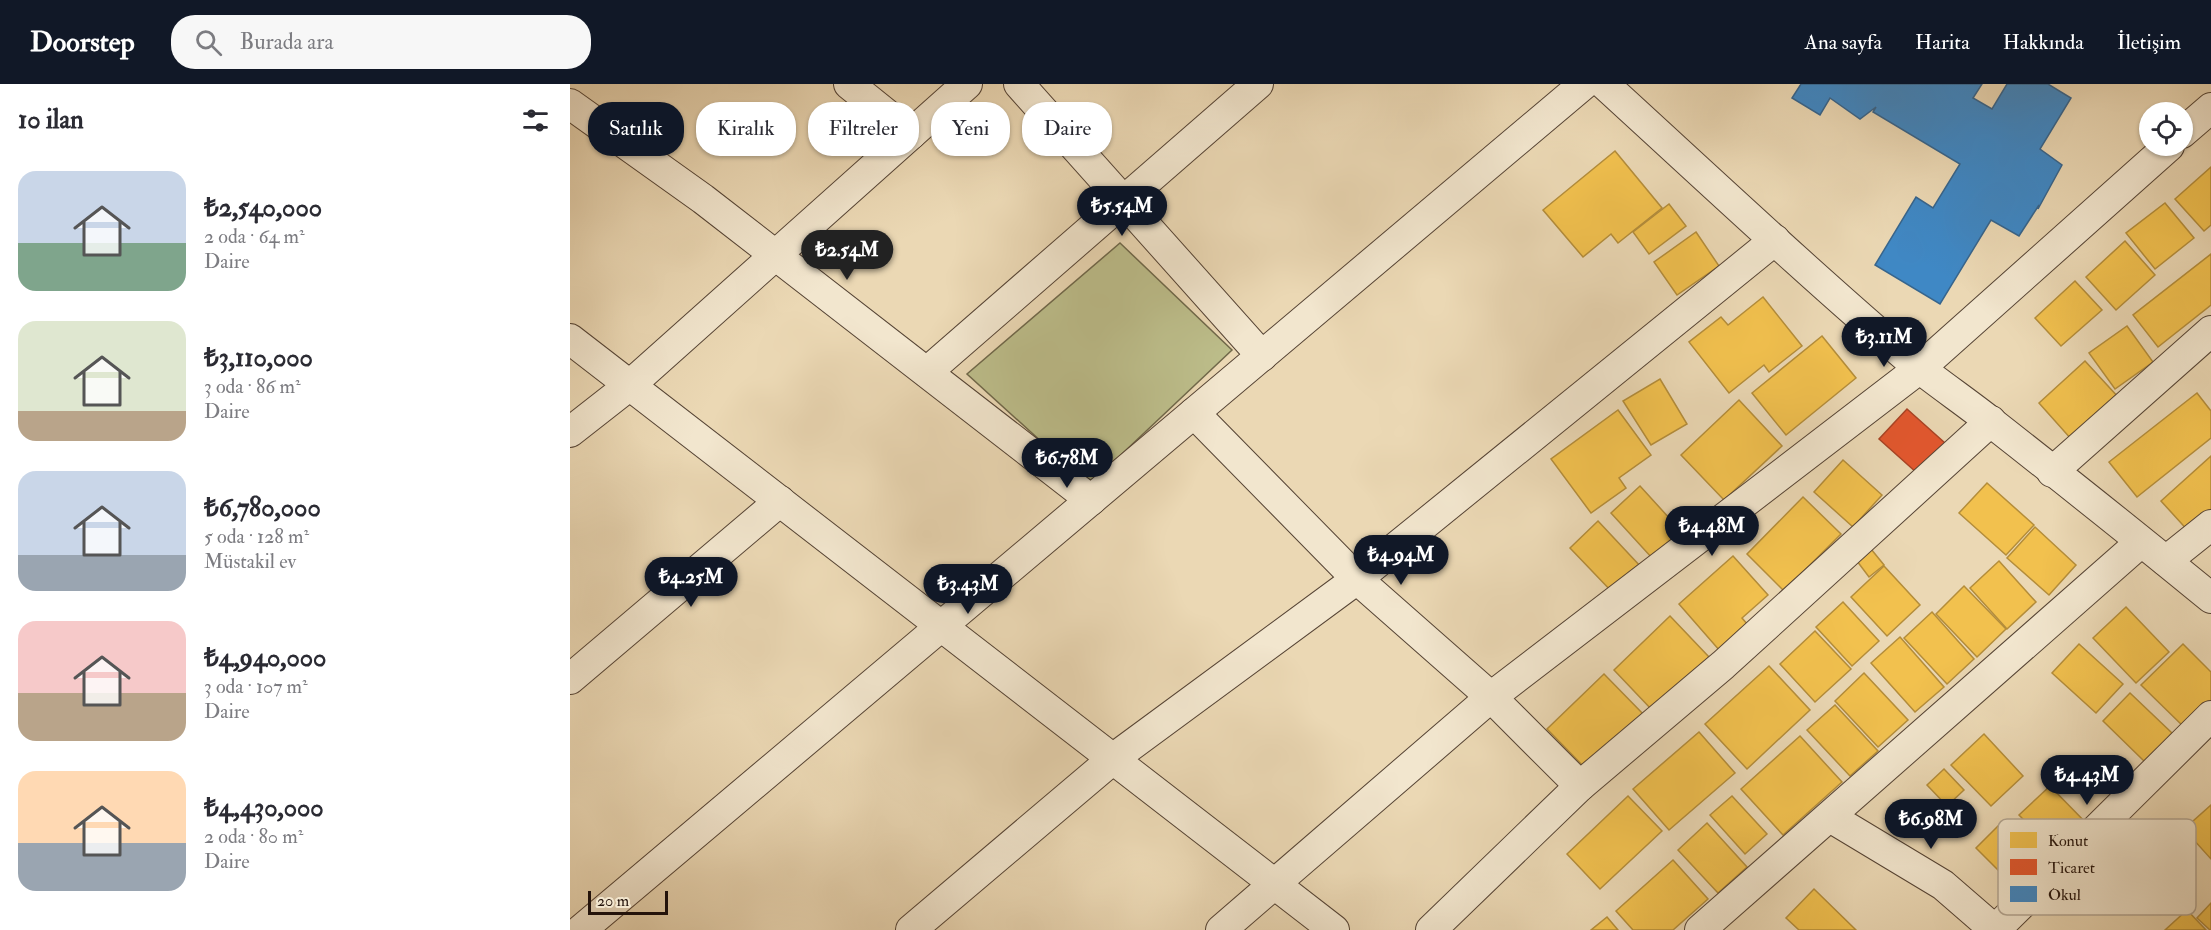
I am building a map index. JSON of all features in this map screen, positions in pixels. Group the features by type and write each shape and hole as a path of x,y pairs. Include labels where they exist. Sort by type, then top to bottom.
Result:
{"street":[{"path":"849,84 871,102"},
{"path":"919,127 967,84"},
{"path":"1019,84 1122,202 1262,356"},
{"path":"927,372 1258,84"},
{"path":"581,930 1584,84"},
{"path":"1604,84 1920,368 1991,421 2052,472 2098,505 2211,597"},
{"path":"570,104 703,199 1091,500"},
{"path":"2193,124 2211,108"},
{"path":"570,432 630,385 886,156"},
{"path":"1221,930 1491,697 1920,368 2158,156"},
{"path":"911,930 1114,758 1357,579 1775,240"},
{"path":"2052,472 2211,331"},
{"path":"570,339 1334,930"},
{"path":"1194,413 1357,579 1491,697 1580,786"},
{"path":"1431,930 1580,786 1724,665 1991,421"},
{"path":"570,679 780,501"},
{"path":"2166,561 2211,525"},
{"path":"1700,930 2141,542"},
{"path":"2107,819 2211,716"},
{"path":"1830,817 1943,885 1995,930 2010,915"}],"green space":[{"path":"1120,243 1232,350 1089,485 967,374"}],"building: Konut":[{"path":"1615,151 1662,208 1618,243 1611,234 1583,257 1543,210"},
{"path":"2211,167 2211,225 2204,231 2175,199"},
{"path":"2165,203 2194,238 2155,269 2126,233"},
{"path":"1669,204 1686,226 1649,254 1633,232"},
{"path":"1696,232 1719,266 1677,295 1654,262"},
{"path":"2125,241 2155,275 2116,310 2086,277"},
{"path":"2211,254 2211,305 2158,347 2133,315"},
{"path":"2075,281 2102,310 2061,346 2035,318"},
{"path":"1763,297 1802,346 1769,372 1764,365 1729,393 1689,342 1721,317 1728,325"},
{"path":"2127,326 2153,362 2115,389 2089,353"},
{"path":"1822,336 1856,378 1786,435 1752,393"},
{"path":"2085,361 2119,398 2072,440 2039,403"},
{"path":"1660,379 1687,424 1651,445 1623,401"},
{"path":"2197,393 2211,411 2211,438 2137,497 2109,462"},
{"path":"1739,400 1782,446 1724,500 1681,455"},
{"path":"1618,410 1651,455 1619,478 1626,488 1591,513 1551,459"},
{"path":"2211,456 2211,516 2191,534 2161,501"},
{"path":"1843,460 1882,495 1853,527 1814,492"},
{"path":"1987,483 2034,525 2006,555 1959,513"},
{"path":"1640,486 1681,531 1652,558 1611,513"},
{"path":"1803,497 1841,534 1784,591 1747,554"},
{"path":"1598,521 1642,568 1614,594 1570,548"},
{"path":"2035,527 2076,565 2049,595 2007,558"},
{"path":"1871,549 1884,565 1869,577 1857,561"},
{"path":"1733,556 1768,595 1742,618 1748,625 1720,651 1679,604"},
{"path":"1999,561 2036,602 2007,629 1970,588"},
{"path":"1884,566 1920,605 1887,636 1851,597"},
{"path":"1964,586 2006,629 1977,657 1936,614"},
{"path":"1843,602 1879,641 1852,666 1816,627"},
{"path":"2126,607 2169,652 2136,683 2093,638"},
{"path":"1932,612 1974,659 1947,684 1904,638"},
{"path":"1670,616 1709,657 1652,710 1614,670"},
{"path":"1815,631 1851,669 1815,702 1780,664"},
{"path":"1900,637 1944,687 1915,712 1871,663"},
{"path":"2079,644 2123,684 2096,713 2052,673"},
{"path":"2183,644 2211,672 2211,708 2188,731 2141,685"},
{"path":"1769,666 1810,710 1747,769 1705,724"},
{"path":"1864,673 1908,720 1878,747 1835,701"},
{"path":"1604,674 1646,717 1589,772 1547,729"},
{"path":"2130,693 2172,733 2145,762 2103,721"},
{"path":"1835,705 1878,751 1850,776 1807,730"},
{"path":"1699,732 1735,773 1669,830 1633,789"},
{"path":"1984,734 2023,776 1991,806 1951,765"},
{"path":"1800,736 1842,782 1783,835 1741,789"},
{"path":"1944,769 1964,790 1947,806 1927,785"},
{"path":"2050,786 2082,819 2023,819 2019,815"},
{"path":"1628,796 1662,831 1600,889 1567,854"},
{"path":"1732,796 1767,834 1745,854 1710,815"},
{"path":"2211,805 2211,859 2196,842 2195,819"},
{"path":"1707,823 1747,867 1718,893 1678,850"},
{"path":"1998,826 1998,870 1976,848"},
{"path":"1673,860 1708,899 1673,930 1633,930 1616,911"},
{"path":"1814,889 1856,930 1799,930 1786,918"},
{"path":"2211,903 2211,930 2210,930 2197,918"},
{"path":"2182,915 2192,915 2206,930 2165,930"},
{"path":"1607,917 1618,930 1591,930"}],"building: Ticaret":[{"path":"1907,409 1945,443 1917,473 1879,439"}],"building: Okul":[{"path":"1801,84 1982,84 1973,98 1992,109 2007,84 2048,84 2071,98 2040,149 2062,165 2038,209 2039,205 2019,236 1991,220 1940,304 1875,265 1916,197 1933,208 1960,164 1873,112 1876,107 1860,119 1830,98 1820,115 1792,98"}]}
